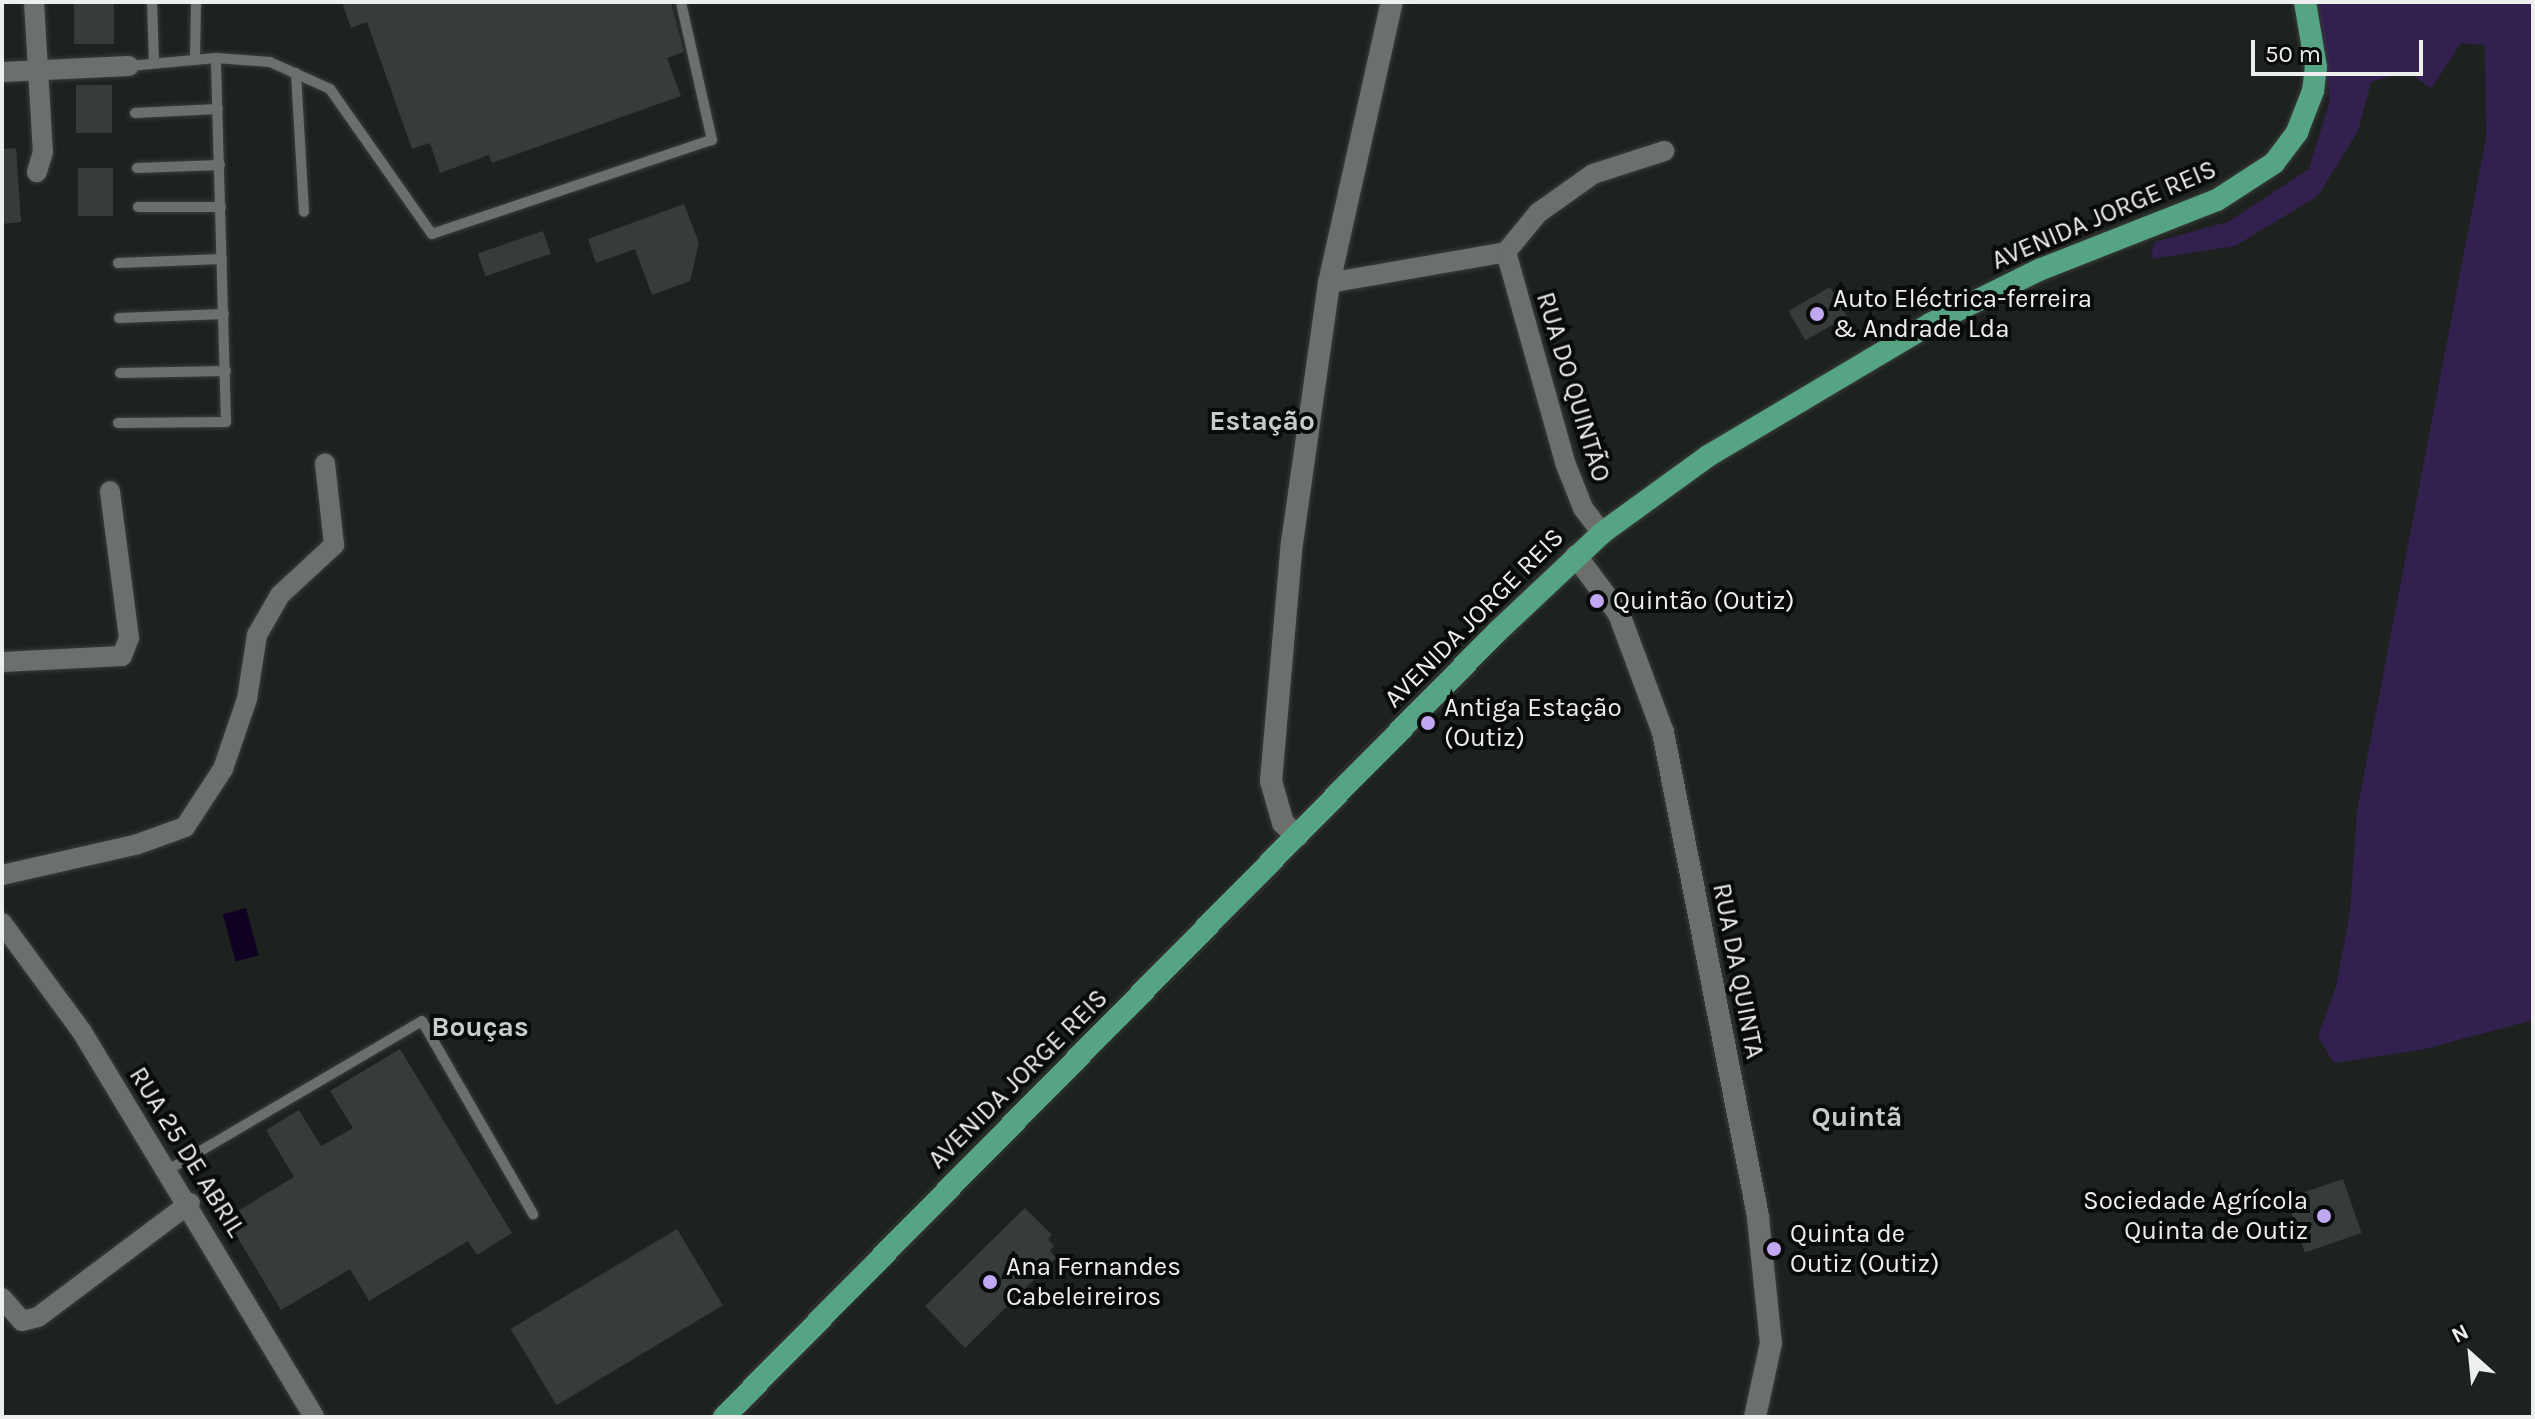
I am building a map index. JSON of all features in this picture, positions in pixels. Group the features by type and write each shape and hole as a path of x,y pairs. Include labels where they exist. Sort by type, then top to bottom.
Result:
{"main road":[{"name":"AVENIDA JORGE REIS","path":"724,1417 1297,836 1602,533 1708,456 1940,318 2039,270 2217,200 2263,172 2291,142 2313,91 2316,67 2305,2"}],"street":[{"path":"34,2 43,152 37,172"},
{"path":"1297,836 1283,823 1271,781 1292,543 1329,283 1392,2"},
{"path":"2,72 129,66"},
{"path":"1329,283 1506,252 1538,213 1593,174 1664,151"},
{"name":"RUA DO QUINTÃO","path":"1506,252 1566,465 1583,508 1602,533"},
{"path":"2,875 138,844 185,827 223,769 247,699 257,635 280,595 334,545 325,463"},
{"path":"2,662 122,656 129,638 110,491"},
{"name":"RUA DA QUINTA","path":"1576,556 1619,614 1663,732 1758,1218 1771,1343 1755,1417"},
{"name":"RUA 25 DE ABRIL","path":"2,923 82,1032 190,1203 314,1417"},
{"path":"2,1298 22,1321 38,1317 190,1203"}],"lane":[{"path":"152,2 154,63"},
{"path":"195,59 196,2"},
{"path":"129,66 216,58 270,62 330,89 432,234 712,140 681,2"},
{"path":"118,423 226,422 216,58"},
{"path":"296,73 304,212"},
{"path":"135,113 218,109"},
{"path":"137,168 220,165"},
{"path":"138,207 221,207"},
{"path":"118,263 222,259"},
{"path":"119,318 224,314"},
{"path":"120,373 226,371"},
{"path":"168,1170 422,1021 533,1214"}],"shaded area":[{"path":"2318,2 2533,2 2533,1020 2421,1050 2334,1063 2318,1037 2336,986 2350,912 2357,811 2486,138 2485,45 2461,43 2431,89 2408,71 2371,82 2358,131 2318,196 2235,246 2151,259 2154,242 2228,222 2309,169 2330,100"},
{"path":"246,908 259,955 235,962 223,914"}],"building":[{"path":"74,2 114,2 114,44 74,44"},
{"path":"342,2 671,2 684,52 667,58 681,96 492,163 489,155 440,173 430,143 412,149 367,22 351,28"},
{"path":"76,85 112,85 112,133 76,133"},
{"path":"16,148 21,222 2,224 2,149"},
{"path":"78,168 113,168 113,216 78,216"},
{"path":"684,204 699,243 690,281 652,295 635,249 596,263 588,239"},
{"path":"543,231 551,254 486,276 478,253"},
{"name":"Auto Eléctrica-ferreira & Andrade Lda","path":"1830,287 1847,316 1805,340 1788,311"},
{"path":"400,1049 512,1233 477,1255 468,1241 369,1301 350,1269 281,1310 226,1218 294,1177 266,1130 299,1110 321,1146 353,1128 330,1091"},
{"name":"Sociedade Agrícola Quinta de Outiz","path":"2343,1179 2362,1233 2305,1252 2286,1199"},
{"name":"Ana Fernandes Cabeleireiros","path":"1025,1208 1052,1235 1048,1239 1054,1246 1050,1251 1056,1258 965,1348 925,1306"},
{"path":"677,1229 723,1305 557,1405 511,1329"}],"place":[{"name":"Auto Eléctrica-ferreira & Andrade Lda","path":"1817,314"},
{"name":"Quintão (Outiz)","path":"1597,601"},
{"name":"Antiga Estação (Outiz)","path":"1428,723"},
{"name":"Sociedade Agrícola Quinta de Outiz","path":"2324,1216"},
{"name":"Quinta de Outiz (Outiz)","path":"1774,1249"},
{"name":"Ana Fernandes Cabeleireiros","path":"990,1282"}],"district":[{"name":"Estação","path":"1262,421"},
{"name":"Bouças","path":"480,1027"},
{"name":"Quintã","path":"1857,1117"}]}
